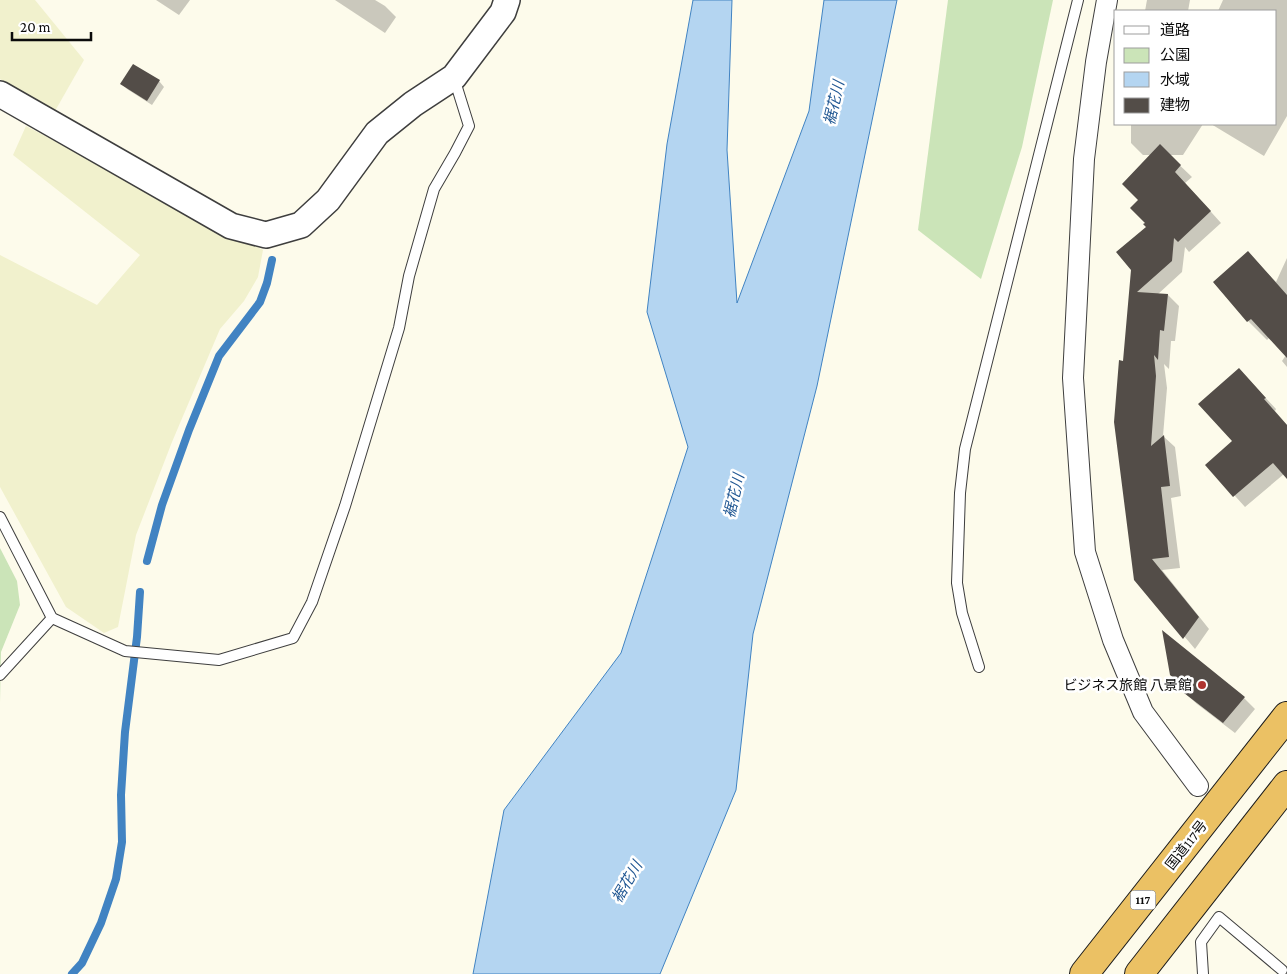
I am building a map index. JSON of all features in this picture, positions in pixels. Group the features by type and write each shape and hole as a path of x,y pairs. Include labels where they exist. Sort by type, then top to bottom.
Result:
{"highway":[{"name":"国道117号","path":"1084,974 1287,716"},
{"path":"1139,974 1287,785"}],"street":[{"path":"0,94 231,226 266,235 301,225 328,200 377,133 413,104 454,77 503,12 507,0"},
{"path":"1107,0 1096,62 1084,159 1072,378 1085,552 1113,640 1143,712 1198,786"}],"lane":[{"path":"979,667 962,613 957,583 960,493 965,449 1078,0"},
{"path":"0,517 52,618 125,651 219,660 294,638 312,602 345,506 398,328 408,276 434,189 469,126 454,77"},
{"path":"0,675 52,618"},
{"path":"1203,974 1201,942 1219,917 1282,972"}],"green space":[{"path":"0,0 35,0 84,60 55,111 0,79"},
{"path":"948,0 1053,0 1022,147 981,279 918,230"},
{"path":"26,126 263,250 258,277 244,301 220,329 172,442 136,535 118,627 104,633 66,607 0,487 0,255 97,305 140,255 13,155"},
{"path":"0,548 17,581 20,605 1,652 0,703"}],"water":[{"name":"裾花川","path":"693,0 732,0 727,150 737,303 809,111 824,0 897,0 817,386 753,634 736,790 660,974 473,974 504,810 621,653 688,447 647,312 667,144"}],"building":[{"path":"133,64 160,80 147,101 120,84"},
{"path":"1160,144 1181,165 1175,172 1211,211 1178,242 1174,238 1172,261 1137,292 1168,294 1164,331 1160,330 1158,360 1154,355 1156,376 1151,446 1164,435 1170,486 1161,487 1169,557 1152,559 1199,617 1183,639 1134,580 1114,422 1119,360 1123,361 1131,270 1116,252 1146,227 1143,224 1145,223 1130,208 1138,200 1122,184"},
{"path":"1248,251 1287,295 1287,358 1251,319 1247,322 1213,282"},
{"path":"1239,368 1287,425 1287,479 1273,463 1233,497 1205,465 1232,441 1198,404"},
{"path":"1162,630 1245,697 1223,723 1184,693 1188,690 1170,675"}],"waterway":[{"path":"147,561 162,505 189,430 219,356 260,302 267,283 272,260"},
{"path":"72,974 82,963 101,923 116,879 122,842 121,795 125,732 137,637 140,592"}],"place":[{"name":"ビジネス旅館 八景館","path":"1202,685"}]}
